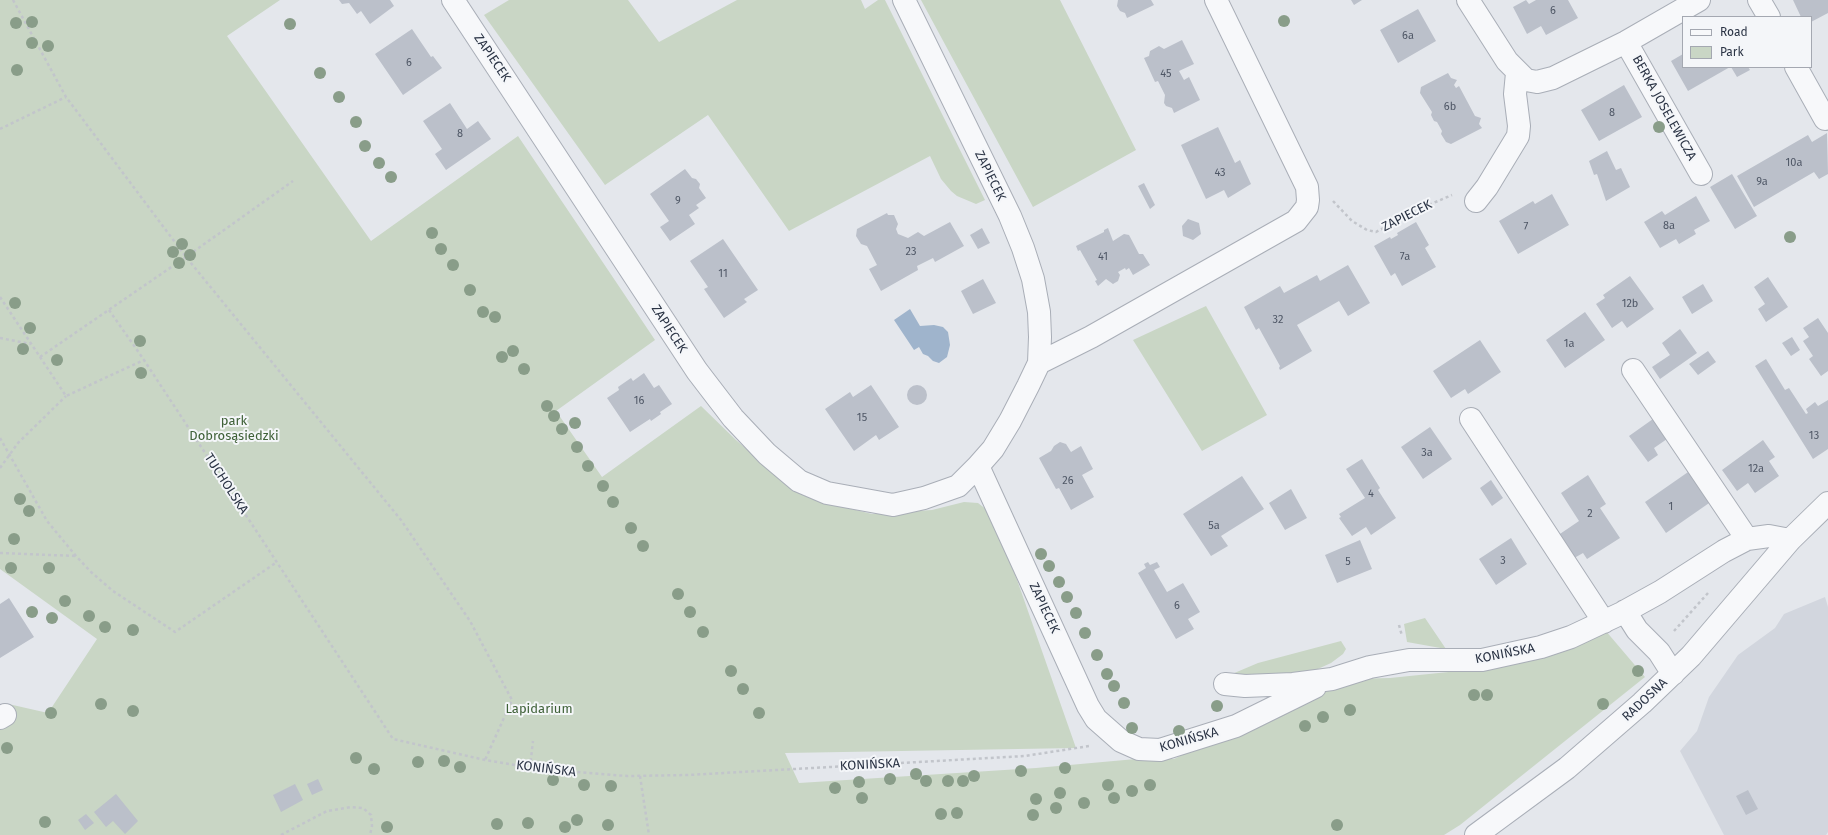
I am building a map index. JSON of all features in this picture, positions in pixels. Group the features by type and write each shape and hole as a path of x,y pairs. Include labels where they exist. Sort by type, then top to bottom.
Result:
{"street":[{"name":"ZAPIECEK","path":"453,0 697,371 733,418 767,454 799,480 827,494 893,505 924,498 958,486 993,448 1010,421 1039,363 1038,312 1033,279 1023,248 1010,216 904,0"},
{"path":"1039,363 1091,337 1296,221 1307,207 1307,186 1216,0"},
{"name":"BERKA JOSELEWICZA","path":"1468,0 1507,61 1517,73 1526,80 1537,82 1553,78 1626,42 1699,0"},
{"path":"1759,0 1768,16"},
{"name":"BERKA JOSELEWICZA","path":"1626,42 1701,174"},
{"path":"1797,68 1825,119"},
{"path":"1476,201 1488,187 1518,136 1519,126 1515,94 1517,73"},
{"path":"1633,370 1747,539"},
{"path":"1471,419 1604,622"},
{"name":"ZAPIECEK","path":"978,466 1088,706 1096,719 1121,741"},
{"name":"RADOSNA","path":"1476,835 1567,768 1612,731 1673,674 1712,632 1790,540 1828,503"},
{"name":"KONIŃSKA","path":"1121,741 1139,749 1160,750 1193,741 1236,726 1332,679 1370,667 1409,660 1482,660 1504,656 1571,637 1604,622 1660,592 1698,567 1747,539 1769,536 1790,540"},
{"path":"1625,611 1637,630 1659,652 1673,674"},
{"name":"KONIŃSKA","path":"1225,684 1270,686 1332,679"}],"path":[{"path":"13,0 66,97 186,258 401,520 470,621 512,700 485,760"},
{"path":"0,129 66,97"},
{"path":"40,357 186,258 293,181"},
{"name":"ZAPIECEK","path":"1307,186 1334,202 1356,224 1367,230 1376,232 1417,210 1449,196"},
{"path":"0,297 66,396"},
{"name":"TUCHOLSKA","path":"109,310 144,360 393,739"},
{"path":"0,338 31,344"},
{"path":"0,468 18,442 66,396 144,360"},
{"path":"0,438 47,521 76,556 91,572 113,591 175,632 277,562"},
{"path":"0,553 76,556"},
{"path":"1659,652 1663,643 1710,591"},
{"name":"KONIŃSKA","path":"393,739 485,760 530,767 590,774 640,776 688,775 1025,756 1121,741"},
{"path":"530,767 533,741"},
{"path":"640,776 649,835"},
{"path":"281,835 327,811 351,807 363,808 371,815 372,826 370,835"}],"shaded area":[{"path":"1825,597 1828,607 1828,832 1826,835 1724,835 1680,751 1697,731 1709,697 1738,655 1775,628 1784,614"}],"green space":[{"name":"park Dobrosąsiedzki","path":"0,0 280,0 227,36 371,241 518,136 655,340 556,411 602,477 701,406 736,440 792,488 823,502 872,514 932,510 964,502 978,503 991,513 1002,537 1076,748 785,753 799,783 1036,768 1147,758 1174,759 1308,695 1350,679 1390,678 1497,667 1605,630 1645,677 1460,825 1444,835 0,835 0,706 4,703 48,713 97,639 0,569"},
{"path":"509,0 628,0 659,42 737,0 861,0 865,9 878,0 885,0 985,200 976,204 957,196 941,179 930,156 789,231 708,115 605,185 484,15"},
{"path":"921,0 1060,0 1136,150 1033,207"},
{"path":"1206,306 1267,415 1202,451 1133,340"},
{"path":"1425,618 1446,649 1407,642 1404,624"},
{"path":"1341,641 1346,649 1343,654 1331,663 1309,673 1253,679 1232,674 1258,663"}],"water":[{"path":"910,309 920,326 934,325 943,327 948,332 950,345 947,357 939,363 923,354 919,347 914,350 894,320"}],"building":[{"path":"339,0 390,0 394,6 370,24 361,11 357,14 349,3 342,4"},
{"path":"1118,0 1151,0 1154,5 1127,18 1125,13 1120,11 1117,6"},
{"path":"1351,0 1362,0 1354,5"},
{"path":"1526,0 1529,4 1536,0 1568,0 1578,18 1546,35 1541,26 1527,34 1513,7"},
{"path":"1793,0 1828,0 1828,13 1812,21 1812,16 1801,16"},
{"path":"1418,9 1436,41 1398,63 1380,30"},
{"path":"412,29 431,57 433,56 442,68 403,95 375,54"},
{"path":"1182,40 1194,64 1179,71 1184,80 1189,77 1200,100 1174,113 1172,108 1166,106 1164,103 1165,95 1158,81 1155,82 1144,58 1149,56 1150,51 1159,46 1164,49"},
{"path":"1682,55 1682,68 1728,68 1688,91 1671,61"},
{"path":"1732,68 1749,68 1750,70 1737,77"},
{"path":"1448,73 1451,78 1457,80 1454,85 1456,88 1459,86 1475,116 1481,118 1479,124 1482,128 1451,144 1446,142 1441,134 1442,131 1437,122 1434,121 1431,115 1432,112 1420,93 1421,87"},
{"path":"1624,85 1642,117 1599,141 1581,110"},
{"path":"450,103 467,129 478,121 491,139 446,170 435,154 442,149 423,121"},
{"path":"1218,127 1235,163 1240,160 1251,184 1228,198 1224,190 1206,199 1181,145"},
{"path":"1827,133 1828,174 1819,179 1814,172 1754,207 1737,176 1808,135 1812,142"},
{"path":"1607,151 1616,170 1621,168 1630,187 1606,201 1597,174 1594,175 1589,161"},
{"path":"685,169 692,178 696,179 700,184 699,188 706,198 696,205 699,208 689,215 695,224 670,241 660,227 669,221 650,194"},
{"path":"1732,174 1757,216 1735,229 1710,187"},
{"path":"1144,183 1155,205 1150,209 1138,186"},
{"path":"1552,194 1569,225 1518,254 1499,221 1533,201 1535,204"},
{"path":"1696,196 1710,221 1694,230 1696,234 1679,244 1676,239 1660,248 1644,222 1662,211 1665,215"},
{"path":"887,213 888,215 894,215 898,224 896,229 898,234 908,238 918,232 924,236 950,222 964,246 935,262 933,258 917,266 918,270 881,291 869,269 877,265 867,246 861,244 856,236 857,229"},
{"path":"1188,219 1199,223 1201,234 1193,240 1183,236 1182,226"},
{"path":"1416,222 1429,245 1425,248 1436,267 1402,286 1395,273 1391,276 1374,246 1390,237 1391,239 1398,235 1397,233"},
{"path":"982,228 990,243 978,249 970,235"},
{"path":"1108,228 1113,241 1124,234 1129,235 1139,254 1143,254 1150,265 1133,275 1129,268 1126,270 1125,268 1118,272 1120,275 1118,281 1113,284 1106,279 1098,286 1095,281 1097,280 1080,250 1078,251 1076,246 1104,232 1104,230"},
{"path":"723,239 758,290 744,299 747,302 724,318 704,289 708,287 690,261"},
{"path":"1348,265 1370,303 1348,316 1339,301 1297,325 1312,351 1280,370 1280,366 1259,328 1256,330 1244,307 1280,286 1284,293 1317,275 1320,281"},
{"path":"1630,276 1654,309 1627,328 1622,321 1612,328 1596,304 1605,298 1603,295"},
{"path":"1768,277 1788,307 1766,322 1758,309 1765,304 1754,287"},
{"path":"983,279 996,303 973,314 961,291"},
{"path":"1703,284 1713,301 1692,314 1682,297"},
{"path":"1585,312 1605,340 1565,368 1546,340"},
{"path":"1818,318 1828,333 1828,371 1821,376 1809,359 1813,356 1803,341 1809,337 1803,328"},
{"path":"1680,329 1697,353 1660,379 1652,367 1670,355 1662,343"},
{"path":"1792,337 1800,350 1791,356 1782,343"},
{"path":"1480,340 1501,372 1468,394 1465,389 1451,398 1433,371"},
{"path":"1708,351 1716,362 1698,375 1689,364"},
{"path":"1766,359 1785,390 1789,388 1806,414 1808,413 1806,409 1815,402 1818,406 1828,400 1828,449 1813,459 1755,366"},
{"path":"644,373 654,388 659,385 672,404 660,412 661,414 651,421 650,419 630,432 607,398 619,390 618,387 631,378 633,381"},
{"path":"871,385 899,427 879,440 876,435 854,451 825,409 850,392 853,397"},
{"path":"913,385 921,385 927,391 927,399 921,405 913,405 907,399 907,391"},
{"path":"1653,419 1667,439 1654,448 1658,455 1648,462 1629,436"},
{"path":"1430,427 1452,459 1423,479 1401,447"},
{"path":"1763,440 1775,457 1769,461 1779,476 1755,493 1748,483 1737,491 1722,470"},
{"path":"1060,442 1066,444 1071,452 1081,446 1093,469 1082,475 1094,497 1071,510 1059,488 1056,489 1039,458 1051,451 1054,446"},
{"path":"1362,459 1380,488 1378,490 1396,518 1371,535 1366,527 1352,536 1339,518 1341,517 1339,514 1365,498 1346,469"},
{"path":"1691,470 1712,501 1666,533 1645,502"},
{"path":"1588,475 1606,504 1600,508 1620,538 1587,559 1583,553 1569,561 1554,538 1579,521 1561,493"},
{"path":"1242,476 1264,509 1221,536 1228,546 1211,556 1183,514"},
{"path":"1491,480 1503,498 1492,506 1480,488"},
{"path":"1291,489 1307,518 1285,530 1269,503"},
{"path":"1511,538 1527,564 1496,585 1479,559"},
{"path":"1360,540 1372,569 1337,583 1325,555"},
{"path":"1148,562 1150,565 1157,562 1160,567 1154,570 1167,592 1183,583 1200,612 1188,619 1194,629 1176,639 1138,573 1146,568 1144,564"},
{"path":"9,598 34,637 0,658 0,604"},
{"path":"318,779 323,790 312,795 307,784"},
{"path":"295,784 303,800 281,812 273,795"},
{"path":"1748,790 1758,809 1746,815 1736,796"},
{"path":"116,794 138,821 125,834 113,821 106,827 94,812"},
{"path":"86,814 94,823 85,830 78,820"}],"park label":[{"name":"Lapidarium","path":"539,709"}]}
